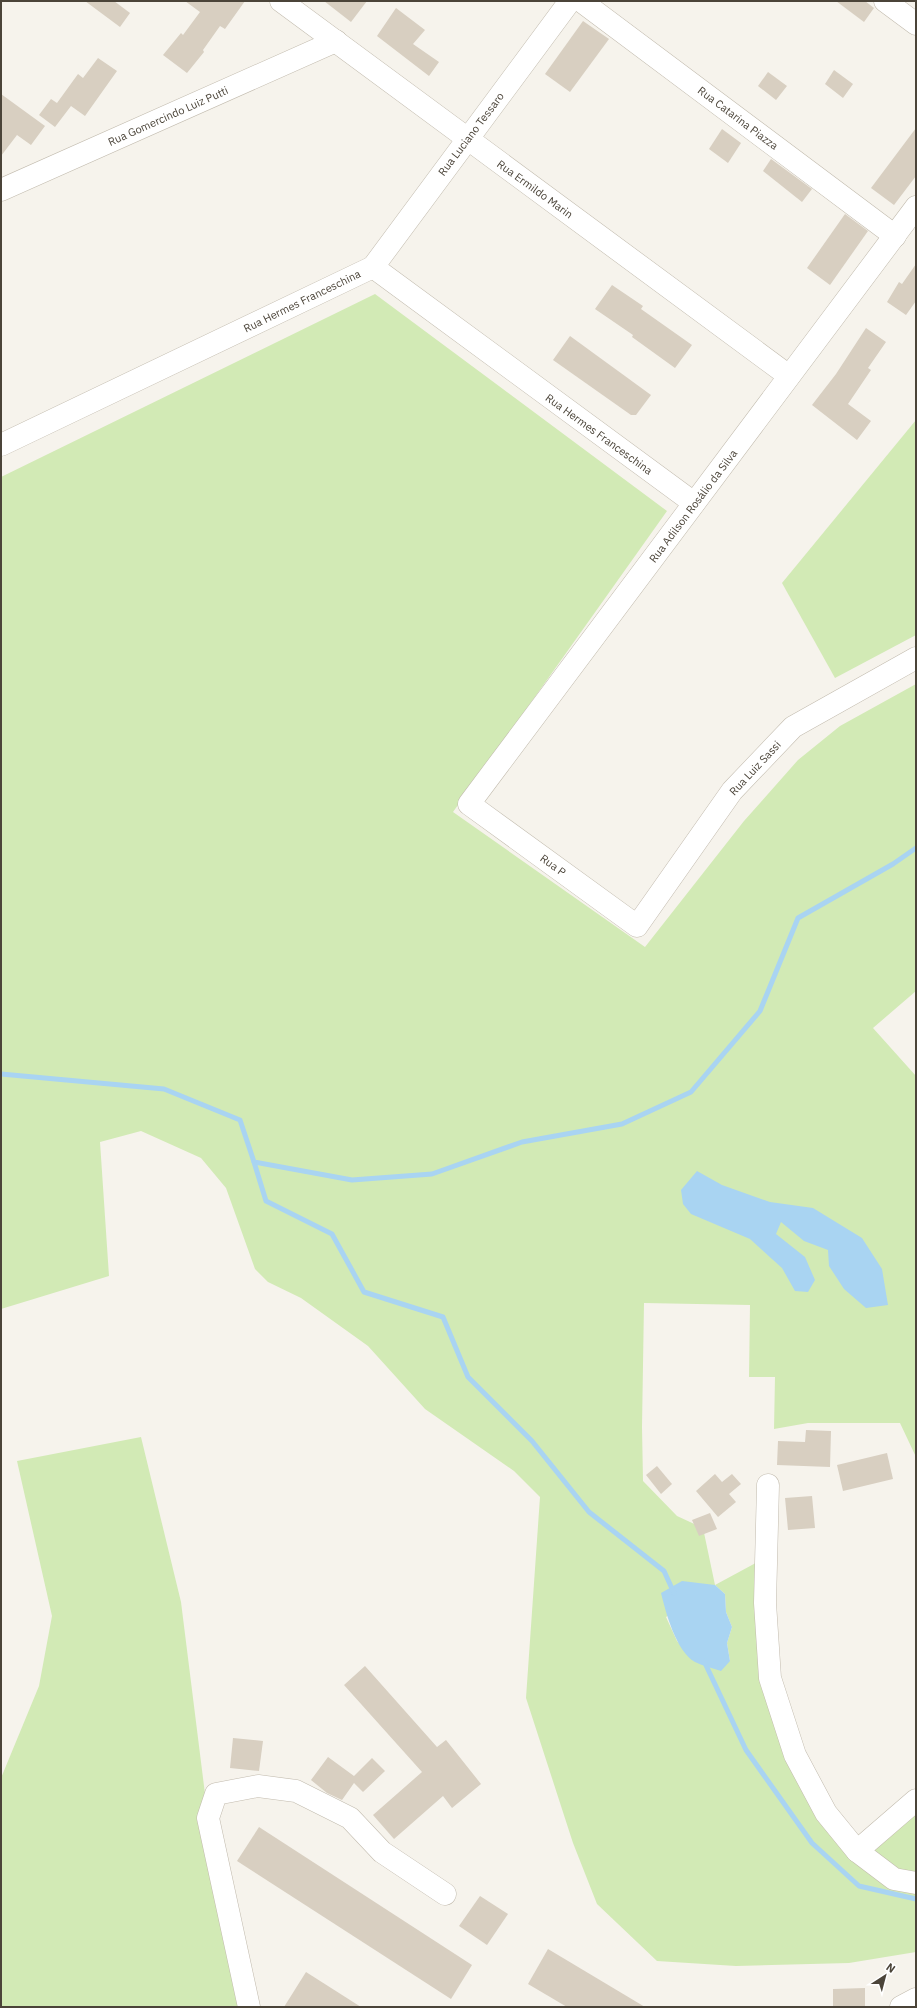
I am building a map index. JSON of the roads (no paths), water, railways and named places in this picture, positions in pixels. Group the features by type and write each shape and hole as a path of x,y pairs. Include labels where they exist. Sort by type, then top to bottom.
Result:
{"street":[{"name":"Rua Ermildo Marin","path":"281,1 789,376"},
{"name":"Rua Luciano Tessaro","path":"373,267 570,1"},
{"name":"Rua Catarina Piazza","path":"581,1 895,236"},
{"path":"886,1 916,24"},
{"name":"Rua Gomercindo Luiz Putti","path":"1,190 336,41"},
{"name":"Rua Adilson Rosálio da Silva","path":"469,804 916,207"},
{"name":"Rua Hermes Franceschina","path":"1,445 373,267 694,503"},
{"name":"Rua Luiz Sassi","path":"637,926 732,791 793,727 916,658"},
{"name":"Rua P","path":"469,804 637,926"},
{"path":"768,1484 765,1603 770,1678 795,1754 826,1813 857,1851 894,1878 916,1883"},
{"path":"249,2007 208,1818 216,1794 258,1786 296,1791 350,1818 382,1852 445,1894"},
{"path":"857,1851 916,1800"},
{"path":"901,2007 916,1999"}],"water":[{"path":"697,1171 722,1185 770,1202 813,1208 862,1238 882,1269 888,1305 866,1308 844,1289 829,1266 828,1250 804,1241 781,1222 776,1234 805,1257 815,1280 808,1292 795,1291 782,1268 750,1239 691,1214 683,1204 681,1190"},
{"path":"682,1581 715,1585 725,1594 726,1612 732,1627 727,1643 730,1661 721,1671 695,1662 688,1657 677,1641 661,1593"}],"waterway":[{"path":"1,1074 164,1089 240,1120 254,1162 352,1180 432,1174 522,1142 622,1124 691,1092 760,1011 798,918 893,864 916,848"},
{"path":"254,1162 266,1201 332,1234 364,1292 443,1317 468,1377 532,1441 589,1512 664,1571 674,1593"},
{"path":"704,1661 746,1750 812,1843 859,1886 916,1899"}]}
